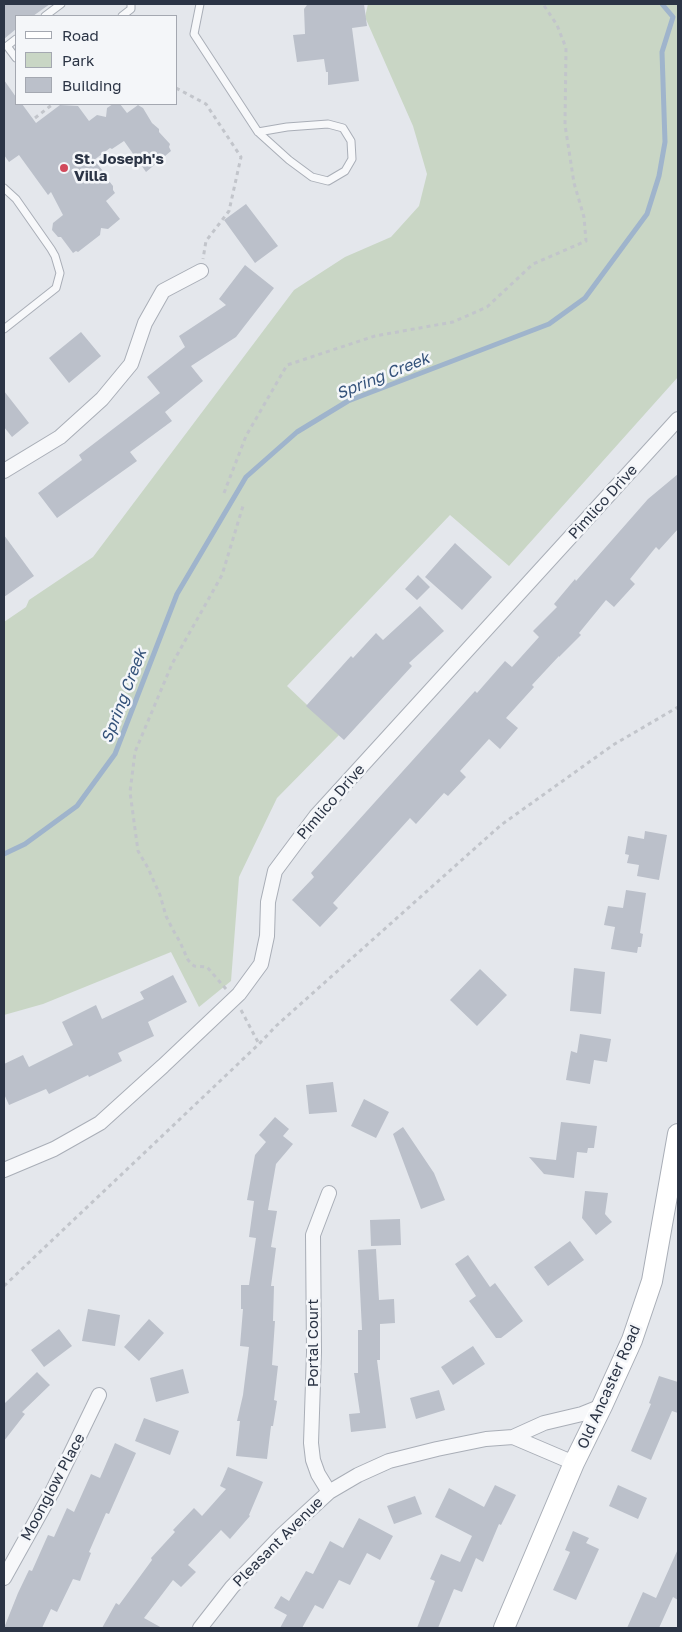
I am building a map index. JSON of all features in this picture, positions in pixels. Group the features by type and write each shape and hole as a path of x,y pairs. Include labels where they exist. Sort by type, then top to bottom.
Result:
{"street":[{"path":"4,471 60,437 102,399 132,364 145,323 164,291 201,271"},
{"name":"Pimlico Drive","path":"4,1170 54,1149 100,1122 239,994 261,964 267,936 268,902 275,871 316,816 678,419"},
{"name":"Old Ancaster Road","path":"504,1628 574,1463 632,1340 652,1281 674,1182 678,1134"},
{"name":"Portal Court","path":"328,1492 313,1460 311,1443 314,1352 313,1235 330,1192"},
{"name":"Moonglow Place","path":"4,1578 53,1490 99,1395"},
{"name":"Pleasant Avenue","path":"200,1628 232,1587 281,1536 328,1492 358,1475 389,1462 486,1439 513,1437 544,1423 582,1414 602,1406"},
{"name":"Pleasant Avenue","path":"513,1437 574,1463"}],"lane":[{"path":"46,15 61,4"},
{"path":"123,15 131,9 131,4"},
{"path":"200,4 194,34 258,132 289,160 312,177 328,181 345,171 352,159 351,141 343,128 328,124 288,127 258,132"},
{"path":"15,40 8,46 15,56"},
{"path":"4,188 16,200 56,256 60,273 56,288 4,329"}],"path":[{"path":"224,493 246,436 287,365 375,336 453,322 487,307 534,264 586,241 584,217 574,183 565,126 566,48 557,25 543,4"},
{"path":"178,89 206,104 242,157 229,211 206,241 201,271"},
{"path":"34,118 52,105"},
{"path":"243,506 222,575 172,664 135,752 130,792 138,850 160,895 166,916 188,960 194,966 207,967 233,999 251,1027 259,1044"},
{"path":"4,1286 276,1026 501,825 613,745 678,707"}],"green space":[{"path":"368,4 678,4 678,377 509,566 450,515 287,686 339,735 277,798 239,877 231,981 199,1007 171,952 43,1004 4,1015 4,622 26,607 29,600 93,557 294,290 345,257 391,237 419,206 427,174 413,126 365,17"}],"building":[{"path":"4,4 50,4 34,15 15,15 15,30 4,39"},
{"path":"364,4 367,26 352,28 359,81 328,85 328,72 326,72 324,59 297,62 293,35 305,34 304,9 307,5"},
{"name":"St. Joseph's Villa","path":"4,80 15,96 15,105 23,105 36,123 60,105 78,106 89,121 97,115 106,117 107,108 112,105 121,105 127,113 138,105 143,108 152,123 170,144 171,151 146,172 124,141 112,149 110,148 94,160 103,171 103,179 109,181 113,186 115,193 106,201 120,219 108,229 101,228 100,235 78,252 73,253 61,237 58,237 52,230 53,223 63,215 51,192 48,195 19,155 9,162 4,155"},
{"path":"246,204 278,246 255,263 224,220"},
{"path":"245,265 274,288 236,337 191,366 203,381 165,412 172,421 130,452 137,461 57,518 38,493 82,460 79,455 160,393 147,377 185,347 179,336 226,305 219,299"},
{"path":"81,332 101,356 69,383 49,358"},
{"path":"4,391 29,423 12,437 4,427"},
{"path":"678,474 678,529 659,550 656,547 630,579 635,584 614,607 606,600 579,633 581,635 532,685 534,687 506,718 518,728 500,749 489,739 460,771 466,777 448,796 444,793 416,824 410,818 333,903 338,908 320,927 292,900 314,877 311,873 475,691 477,693 505,661 512,667 539,637 533,631 557,607 554,604 575,579 576,581 648,499"},
{"path":"4,535 34,576 4,597"},
{"path":"455,543 492,577 462,610 425,577"},
{"path":"418,575 430,587 417,600 405,589"},
{"path":"420,606 444,631 409,663 412,666 344,740 306,706 351,656 353,658 376,633 383,640"},
{"path":"645,831 667,835 659,880 637,876 639,865 627,863 629,855 625,854 628,836 644,839"},
{"path":"626,890 646,893 640,933 643,934 641,947 638,947 637,953 611,949 615,927 604,925 608,906 623,908"},
{"path":"574,968 605,972 601,1014 570,1011"},
{"path":"480,969 507,995 477,1026 450,1000"},
{"path":"173,975 187,1002 148,1022 154,1036 118,1053 122,1061 89,1077 88,1075 49,1094 46,1089 9,1105 4,1094 4,1064 23,1055 29,1067 73,1045 62,1022 96,1005 102,1019 144,999 140,992"},
{"path":"580,1034 611,1039 607,1062 594,1060 590,1084 566,1080 571,1051 577,1053"},
{"path":"333,1082 337,1112 309,1114 306,1085"},
{"path":"364,1099 389,1112 376,1138 351,1126"},
{"path":"275,1117 289,1129 283,1136 293,1144 276,1164 268,1210 277,1211 271,1247 276,1248 271,1286 274,1286 273,1321 275,1321 272,1365 278,1366 274,1400 277,1401 273,1426 271,1426 267,1459 236,1456 240,1421 237,1421 243,1395 249,1347 240,1346 243,1309 241,1309 241,1285 249,1285 256,1238 249,1237 254,1201 247,1200 255,1155 266,1142 259,1135"},
{"path":"561,1122 597,1126 594,1148 588,1148 587,1153 577,1152 574,1178 544,1174 529,1157 556,1160"},
{"path":"403,1127 434,1173 445,1200 421,1209 393,1134"},
{"path":"585,1191 608,1193 605,1214 612,1222 596,1235 582,1218"},
{"path":"400,1219 401,1245 371,1246 370,1220"},
{"path":"570,1241 584,1260 548,1286 534,1267"},
{"path":"376,1249 379,1300 394,1299 395,1323 380,1324 380,1360 377,1360 386,1428 351,1432 349,1414 360,1413 354,1373 358,1373 358,1330 362,1330 358,1250"},
{"path":"468,1255 490,1287 495,1283 523,1321 501,1338 496,1338 469,1301 476,1296 455,1264"},
{"path":"88,1309 120,1315 115,1346 82,1341"},
{"path":"149,1319 164,1333 139,1361 124,1347"},
{"path":"59,1329 72,1346 44,1367 31,1350"},
{"path":"473,1346 485,1364 453,1385 441,1367"},
{"path":"183,1369 189,1393 156,1402 150,1378"},
{"path":"37,1372 50,1385 22,1412 25,1414 4,1441 4,1404"},
{"path":"659,1376 678,1382 678,1413 672,1411 651,1460 631,1451 651,1404 649,1403"},
{"path":"439,1390 445,1410 416,1419 410,1398"},
{"path":"144,1418 179,1431 170,1455 135,1441"},
{"path":"115,1443 136,1453 109,1514 106,1513 89,1552 91,1553 80,1581 73,1579 57,1612 51,1609 42,1628 4,1628 18,1593 29,1570 32,1571 48,1535 54,1537 67,1508 74,1512 91,1474 100,1478"},
{"path":"228,1467 263,1482 250,1516 230,1539 221,1530 188,1565 196,1572 181,1587 173,1580 144,1618 162,1628 102,1628 116,1603 119,1605 152,1560 151,1558 175,1532 173,1530 194,1508 202,1516 226,1489 220,1486"},
{"path":"495,1485 516,1495 501,1525 499,1524 483,1562 476,1558 462,1592 454,1589 438,1628 417,1628 435,1581 430,1579 441,1554 460,1562 472,1536 435,1517 449,1488 484,1507"},
{"path":"618,1485 647,1498 638,1519 609,1506"},
{"path":"415,1496 422,1514 394,1524 387,1506"},
{"path":"359,1518 393,1536 380,1560 367,1553 350,1585 339,1580 323,1609 315,1605 302,1628 280,1628 287,1615 274,1608 281,1596 289,1601 306,1571 313,1574 330,1541 343,1548"},
{"path":"573,1531 589,1538 586,1543 599,1549 576,1600 553,1590 570,1552 565,1550"},
{"path":"678,1549 678,1600 673,1597 659,1628 627,1628 643,1592 656,1598"}],"waterway":[{"name":"Spring Creek","path":"4,854 25,844 77,806 115,754 177,594 246,477 297,432 348,401 549,324 585,298 647,214 659,176 665,142 662,52 673,17 662,4"}],"place":[{"name":"St. Joseph's Villa","path":"64,168"}]}
